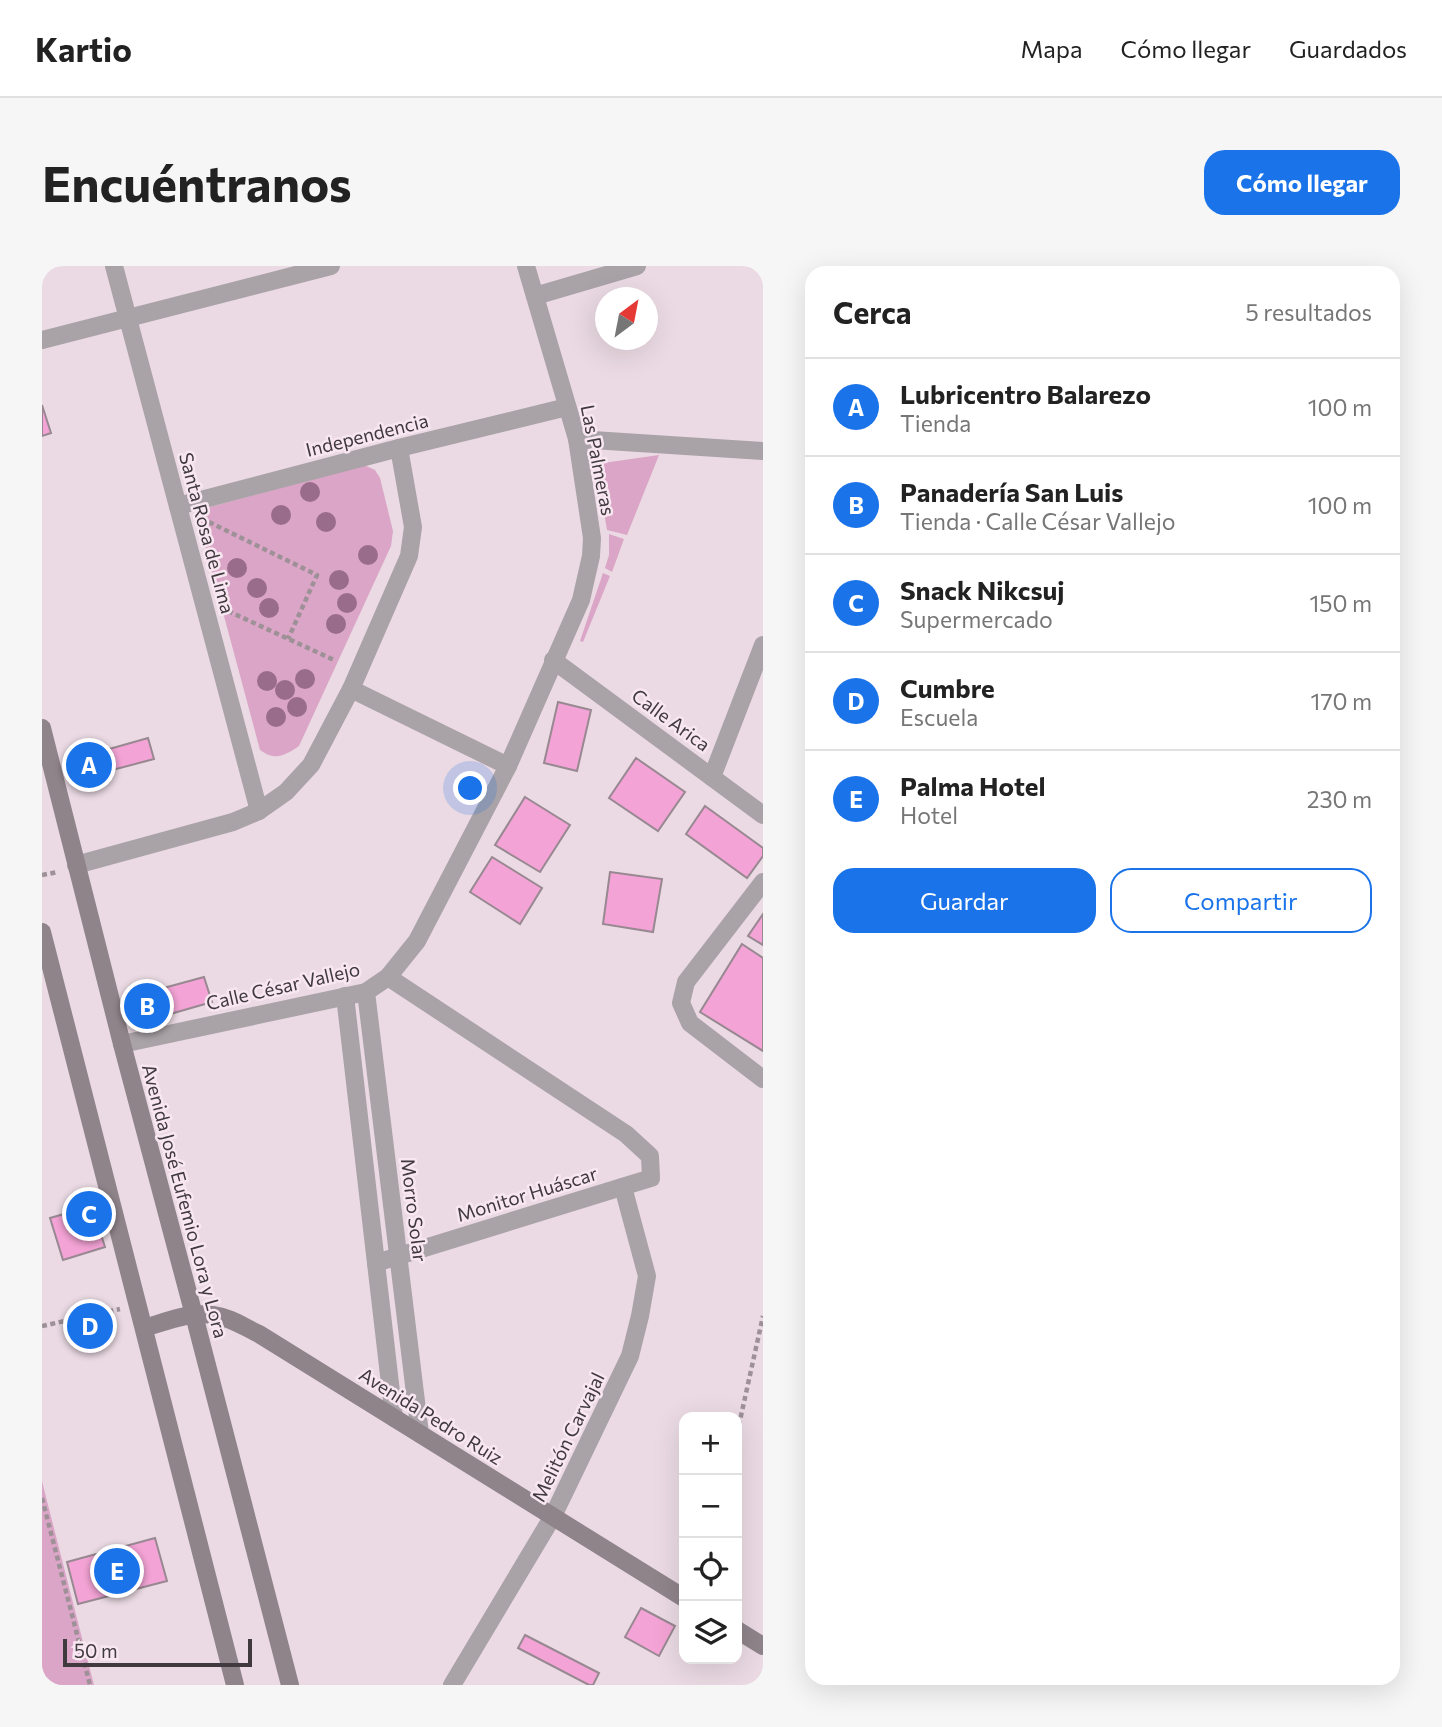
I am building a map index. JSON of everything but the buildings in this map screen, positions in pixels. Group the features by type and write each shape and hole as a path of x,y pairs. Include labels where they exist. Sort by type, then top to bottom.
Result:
{"main road":[{"name":"Avenida José Eufemio Lora y Lora","path":"42,727 290,1685"},
{"path":"42,932 234,1685"},
{"name":"Avenida Pedro Ruiz","path":"144,1328 194,1315 213,1314 231,1320 679,1595"},
{"path":"742,1633 763,1646"}],"street":[{"name":"Santa Rosa de Lima","path":"114,266 259,811"},
{"path":"42,340 128,319 298,270 331,266"},
{"name":"Las Palmeras","path":"526,266 577,439 592,538 591,556 581,600 553,660"},
{"path":"535,296 637,266"},
{"name":"Independencia","path":"178,506 567,407"},
{"path":"577,439 763,452"},
{"path":"76,865 233,822 259,811 286,792 312,765 351,688 409,556 413,527 399,448"},
{"path":"712,777 763,645"},
{"name":"Calle César Vallejo","path":"122,1044 366,992 388,976 417,940 508,766 553,660"},
{"name":"Calle Arica","path":"553,660 763,815"},
{"path":"351,688 508,766"},
{"path":"763,882 686,982 681,1003 690,1023 763,1079"},
{"name":"Monitor Huáscar","path":"376,1263 651,1178 650,1156 626,1134 388,976"},
{"name":"Morro Solar","path":"366,992 420,1434"},
{"path":"345,996 394,1418"},
{"name":"Melitón Carvajal","path":"452,1685 553,1516 630,1356 647,1276 623,1187"}],"path":[{"path":"209,522 317,575 288,639"},
{"path":"227,611 334,660"},
{"path":"42,1326 138,1305"},
{"path":"742,1412 763,1316"},
{"path":"42,1498 90,1685"}],"shaded area":[{"path":"659,455 627,535 607,530 596,464"},
{"path":"364,465 375,470 380,478 393,531 391,546 299,746 284,755 270,755 260,750 199,523 210,507"},
{"path":"609,534 624,539 612,572 605,568 609,555"},
{"path":"603,573 610,576 583,642 580,641"},
{"path":"42,1481 47,1501 94,1685 42,1685"}],"place":[{"name":"Lubricentro Balarezo","path":"89,765"},
{"name":"Panadería San Luis","path":"147,1006"},
{"name":"Snack Nikcsuj","path":"89,1214"},
{"name":"Cumbre","path":"90,1326"},
{"name":"Palma Hotel","path":"117,1571"}]}
